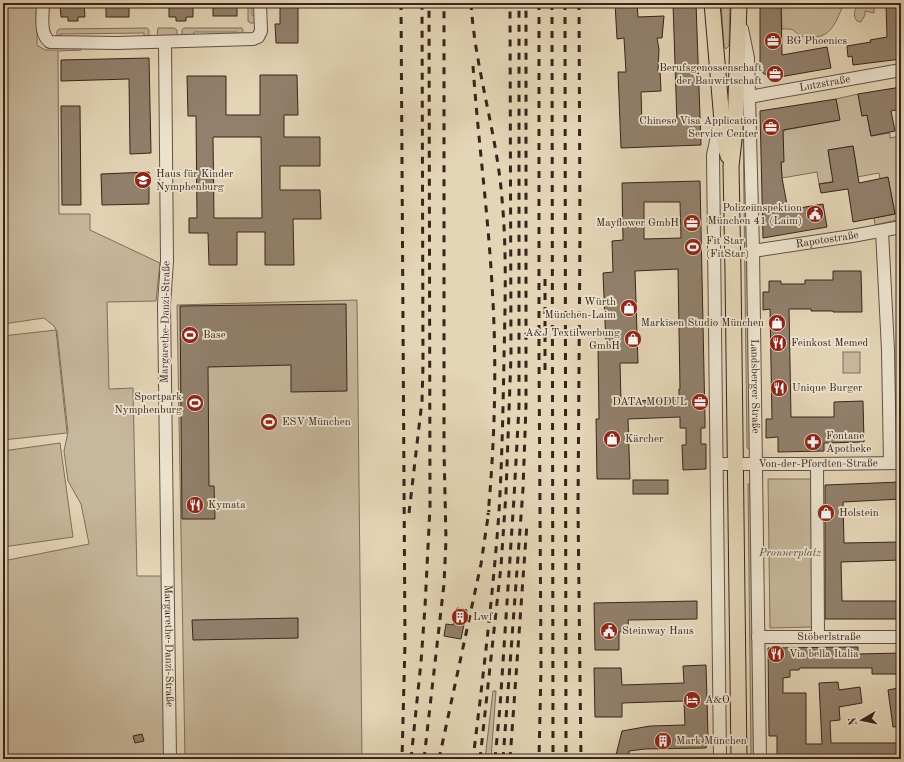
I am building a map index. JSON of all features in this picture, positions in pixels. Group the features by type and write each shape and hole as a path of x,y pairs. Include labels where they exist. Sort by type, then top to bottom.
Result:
{"main road":[{"name":"Landsberger Straße","path":"712,3 723,133 731,166"},
{"name":"Landsberger Straße","path":"739,9 735,131 731,166 739,759"}],"street":[{"path":"42,3 43,31 45,38 50,42 165,42 253,39 258,37 261,31 260,3"},
{"name":"Landsberger Straße","path":"739,9 748,58 753,251 760,759"},
{"name":"Margarethe-Danzi-Straße","path":"165,42 168,261 164,313 170,759"},
{"name":"Lutzstraße","path":"749,97 901,70"},
{"name":"Landsberger Straße","path":"720,759 713,155 721,115"},
{"name":"Rapotostraße","path":"753,251 901,228"},
{"path":"882,231 895,463"},
{"name":"Von-der-Pfordten-Straße","path":"736,464 895,463"},
{"path":"717,464 736,464"},
{"path":"817,464 818,637"},
{"name":"Stöberlstraße","path":"758,637 901,637"}],"green space":[{"path":"3,3 37,3 37,45 45,50 57,50 57,47 81,47 81,50 58,51 59,214 90,214 90,230 160,263 156,301 107,302 109,389 133,388 137,576 163,576 165,756 161,759 3,759 3,561 89,544 81,504 68,481 64,451 68,432 57,331 54,326 44,318 3,324"},
{"path":"248,3 252,3 252,15 255,16 255,23 250,23 248,21"},
{"path":"721,3 730,3 729,46 726,49 724,46"},
{"path":"781,3 844,3 837,20 830,30 820,36 804,37 793,30 782,29"},
{"path":"860,3 874,3 874,13 865,11 865,15 861,22 855,19 854,14"},
{"path":"147,28 149,30 149,36 144,36 144,33 60,34 60,37 57,37 57,31 59,29"},
{"path":"158,28 174,28 177,30 177,36 157,36"},
{"path":"184,28 242,28 243,35 238,35 237,32 194,32 193,36 182,36 182,30"},
{"path":"744,81 749,449 747,448 743,120"},
{"path":"858,94 862,116 867,115 871,136 890,133 890,138 901,136 901,219 875,225 874,218 895,214 888,178 880,179 879,173 819,184 817,172 782,178 781,162 783,133 785,130 839,120 836,99","holes":["853,146 857,170 832,174 828,150"]},
{"name":"ESV München","path":"357,300 362,759 185,759 177,305"},
{"path":"56,330 67,433 3,440 3,336"},
{"path":"843,352 860,352 860,373 843,373"},
{"path":"60,443 73,537 3,547 3,451"},
{"name":"Pronnerplatz","path":"768,479 811,479 812,627 770,628"},
{"path":"748,484 751,484 754,759 751,759"},
{"path":"493,691 496,691 491,759 485,759"}],"building":[{"path":"60,3 84,3 85,17 78,17 78,21 68,21 68,17 61,17"},
{"path":"106,3 129,3 129,17 106,17"},
{"path":"169,3 193,3 193,17 186,17 186,21 176,21 176,17 169,17"},
{"path":"213,3 237,3 237,16 213,16"},
{"path":"280,3 298,3 298,43 276,43 275,24 280,24"},
{"path":"615,3 637,3 638,17 664,16 662,38 657,38 659,49 658,71 660,70 661,91 641,92 642,125 677,124 673,3 696,3 701,145 621,148 618,72 626,72 624,38 617,39"},
{"path":"760,3 781,3 782,55 827,47 831,68 774,78 763,73 760,65"},
{"path":"886,3 901,3 901,59 853,65 852,56 848,57 847,46 871,42 870,40 887,37"},
{"path":"149,58 151,153 130,154 129,79 61,81 61,60"},
{"path":"260,75 297,75 298,115 284,115 284,137 320,137 320,166 280,166 280,190 320,190 321,219 293,219 294,265 265,265 265,232 237,232 237,265 209,265 208,233 189,233 189,218 197,218 196,116 188,116 187,76 226,76 226,115 260,115","holes":["213,137 261,137 262,218 214,218"]},
{"path":"901,87 901,109 891,111 895,131 871,136 867,115 862,116 858,94"},
{"path":"836,99 840,120 783,130 784,162 781,162 782,178 788,210 823,204 827,227 763,238 760,111"},
{"path":"61,106 80,106 81,205 62,205"},
{"path":"853,146 859,183 888,177 895,214 853,222 848,189 821,193 819,184 833,182 828,150"},
{"path":"149,172 149,204 102,205 101,174"},
{"path":"700,181 705,420 705,428 701,428 701,444 706,444 706,469 683,470 682,445 686,445 686,428 680,428 680,417 628,419 630,479 597,479 596,419 599,419 598,346 606,346 603,273 613,272 612,241 623,240 622,183","holes":["644,202 680,202 681,238 644,239","678,269 679,400 621,401 620,363 638,363 635,271"]},
{"path":"833,271 861,271 862,312 789,309 791,417 834,417 834,402 863,401 864,442 824,443 824,451 778,452 778,437 766,438 766,419 772,419 770,309 763,310 763,292 769,292 769,281 781,281 781,284 805,284 805,280 833,280"},
{"name":"Sportpark Nymphenburg","path":"346,304 347,391 291,392 291,365 208,367 209,486 214,486 215,519 182,519 180,306"},
{"path":"633,480 668,480 668,494 633,494"},
{"path":"901,482 901,499 843,502 844,543 901,542 901,560 841,562 842,601 901,601 901,619 825,619 825,485"},
{"path":"697,601 697,619 628,620 629,631 619,632 619,650 595,650 594,603"},
{"name":"Lwf","path":"457,608 467,610 461,639 444,636 446,624 453,625"},
{"path":"298,618 298,638 193,640 192,620"},
{"path":"858,647 858,654 901,653 901,674 872,674 872,668 800,668 799,670 790,670 790,677 783,678 783,693 806,693 806,744 822,744 819,683 838,682 839,690 860,687 862,703 839,707 840,720 830,721 831,743 901,743 901,759 777,759 777,736 769,736 768,648"},
{"path":"706,665 708,735 706,748 645,749 629,751 629,759 615,759 622,731 650,726 685,725 684,701 622,703 622,717 595,717 594,668 621,668 622,685 684,683 683,666"},
{"path":"898,688 901,706 901,726 893,727 888,690"},
{"path":"142,734 144,741 135,743 133,736"}],"railway":[{"path":"401,3 405,643 402,759"},
{"path":"409,513 422,401 423,365 422,3"},
{"path":"411,759 421,662 430,507 429,3"},
{"path":"424,759 444,584 446,540 444,449 444,3"},
{"path":"471,3 477,52 496,150 505,239 503,416 499,512 491,605 473,759"},
{"path":"480,759 501,566 506,493 511,356 510,3"},
{"path":"495,759 500,707 519,406 519,3"},
{"path":"503,759 523,489 526,406 526,3"},
{"path":"539,3 541,667 539,759"},
{"path":"552,3 553,759"},
{"path":"565,3 566,759"},
{"path":"579,3 580,229 578,509 581,759"},
{"path":"473,66 494,314 494,400 488,515"},
{"path":"545,279 545,373"},
{"path":"439,759 481,564 489,510"},
{"path":"510,759 527,523"}],"place":[{"name":"BG Phoenics","path":"773,41"},
{"name":"Berufsgenossenschaft der Bauwirtschaft","path":"775,74"},
{"name":"Chinese Visa Application Service Center","path":"771,127"},
{"name":"Haus für Kinder Nymphenburg","path":"143,180"},
{"name":"Polizeiinspektion München 41 (Laim)","path":"815,214"},
{"name":"Mayflower GmbH","path":"692,223"},
{"name":"Fit Star (FitStar)","path":"693,247"},
{"name":"Würth München-Laim","path":"629,308"},
{"name":"Markisen Studio München","path":"777,323"},
{"name":"Base","path":"190,335"},
{"name":"A&J Textilwerbung GmbH","path":"633,339"},
{"name":"Feinkost Memed","path":"778,343"},
{"name":"Unique Burger","path":"779,388"},
{"name":"DATA MODUL","path":"700,402"},
{"name":"Sportpark Nymphenburg","path":"195,403"},
{"name":"ESV München","path":"269,422"},
{"name":"Kärcher","path":"612,439"},
{"name":"Fontane Apotheke","path":"813,442"},
{"name":"Kymata","path":"195,505"},
{"name":"Holstein","path":"826,513"},
{"name":"Lwf","path":"460,617"},
{"name":"Steinway Haus","path":"609,631"},
{"name":"Via bella Italia","path":"776,654"},
{"name":"A&O","path":"692,700"},
{"name":"Mark München","path":"663,741"}]}
